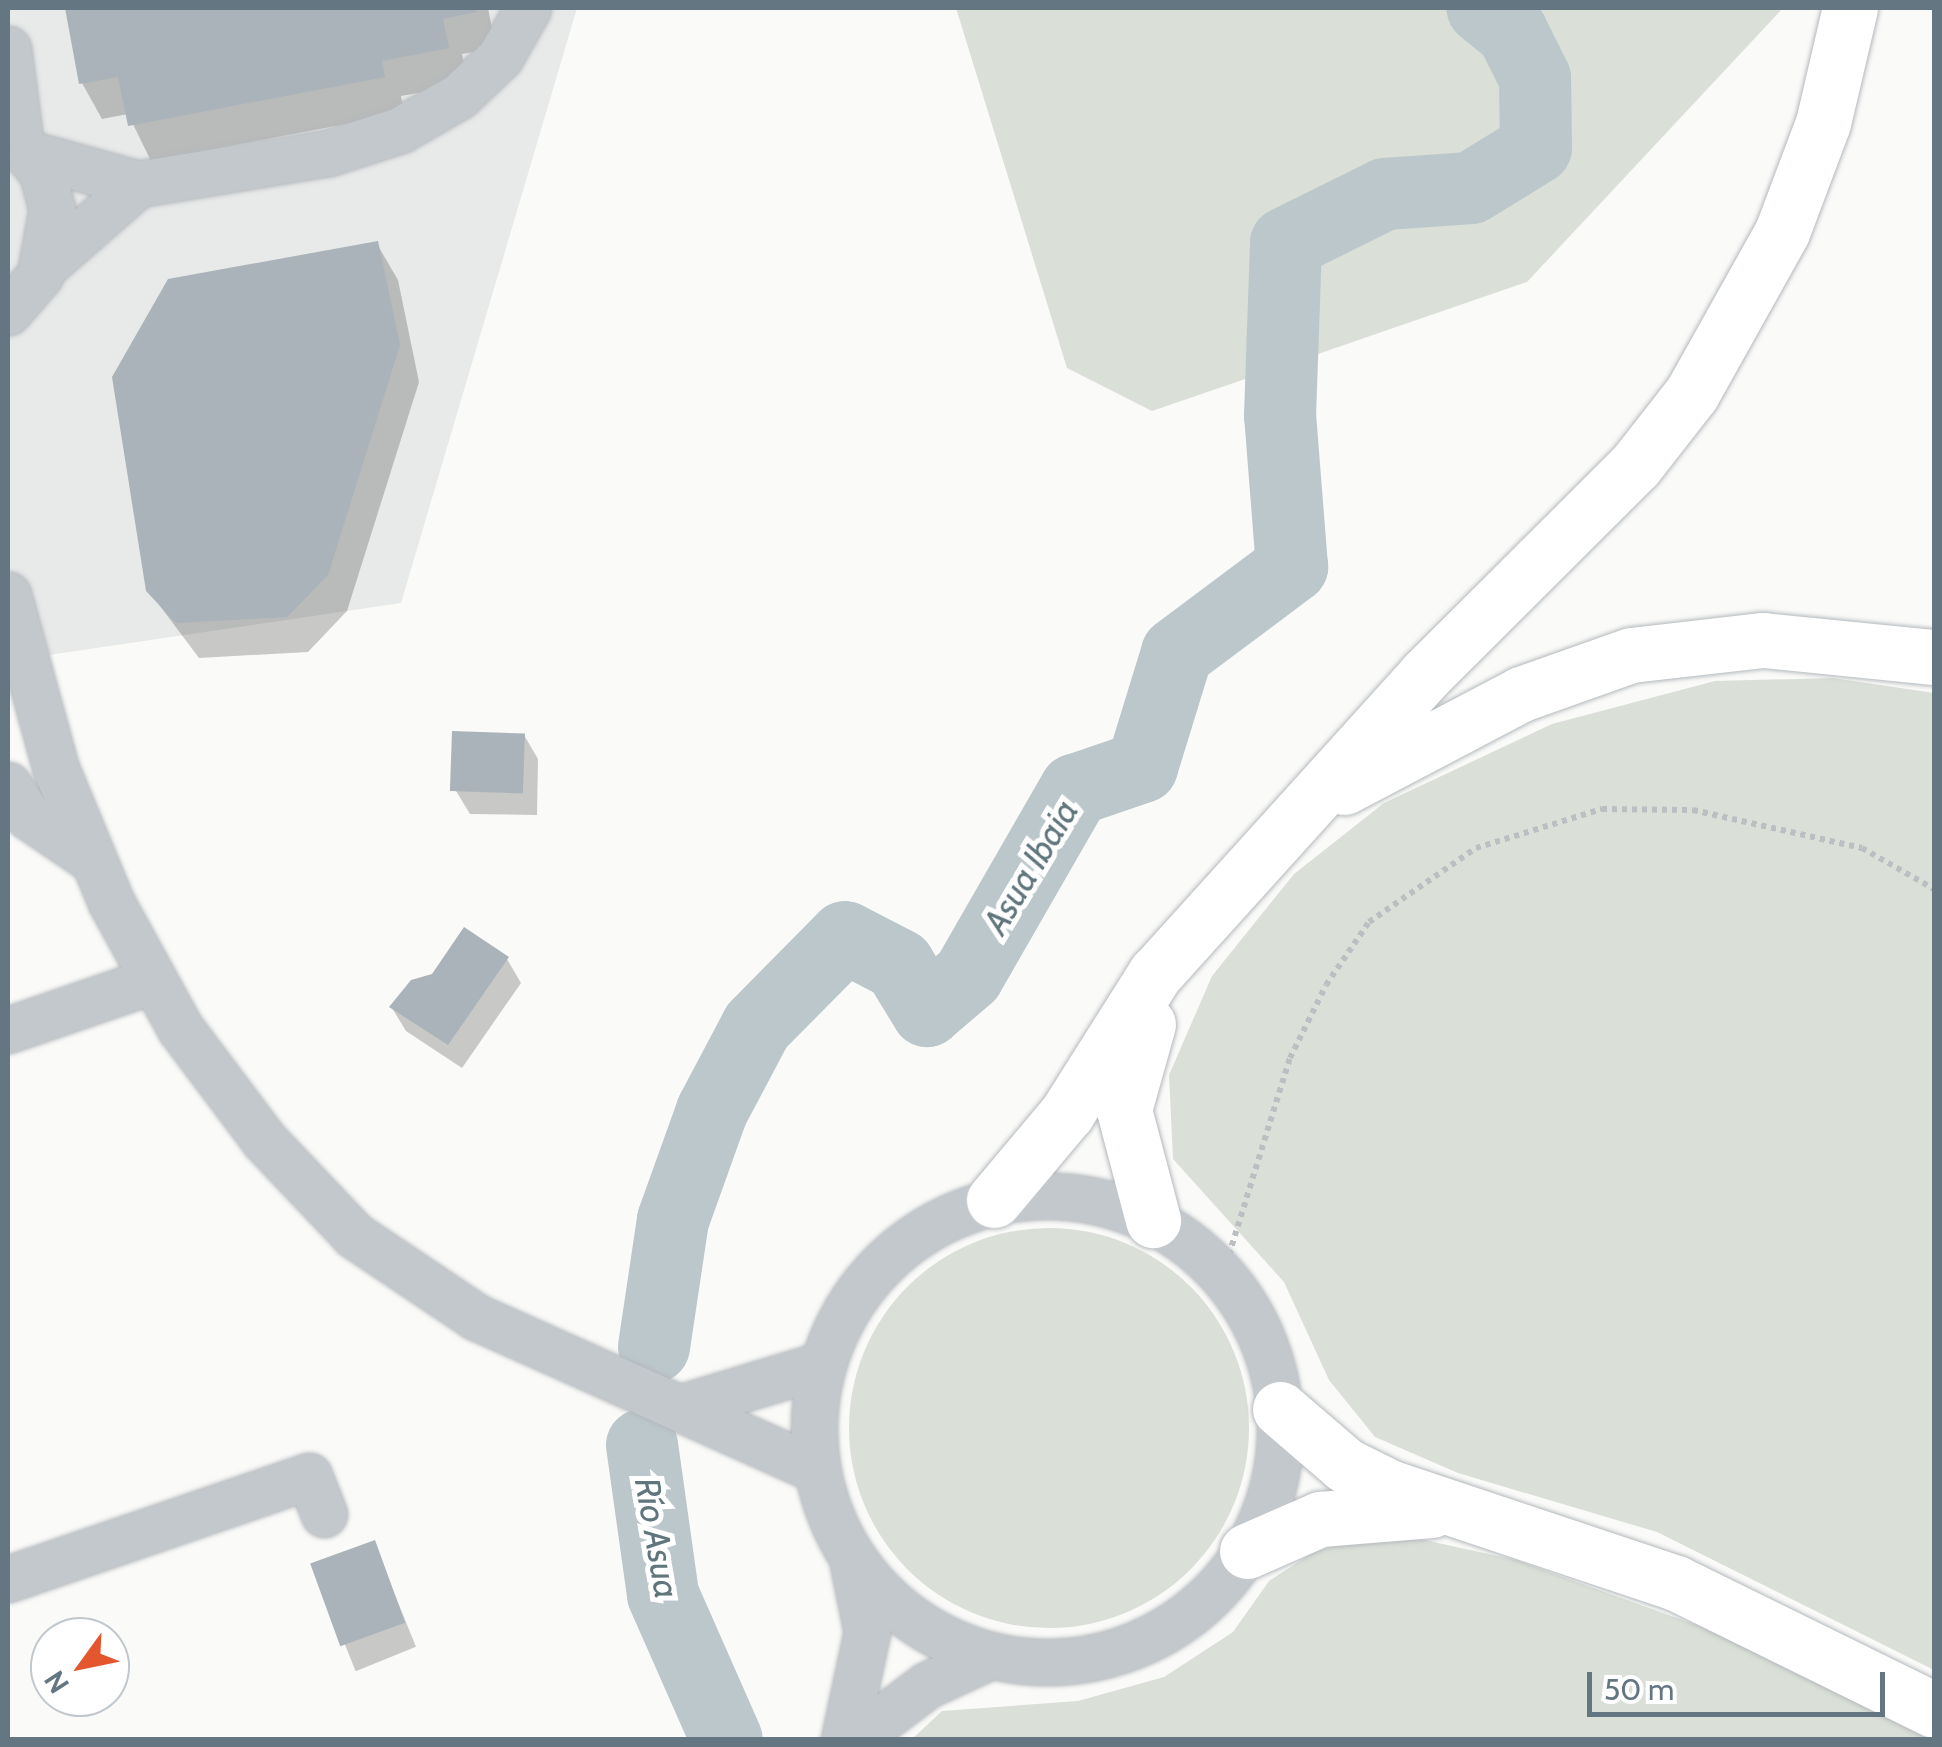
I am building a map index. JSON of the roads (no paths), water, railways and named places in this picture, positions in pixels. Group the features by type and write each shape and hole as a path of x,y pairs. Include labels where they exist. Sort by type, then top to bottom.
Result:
{"highway":[{"path":"994,1200 1067,1113 1155,974 1322,799 1425,675 1635,466 1692,394 1782,232 1823,123 1850,8"},
{"path":"1322,799 1521,694 1631,655 1763,640 1934,657"},
{"path":"1153,1220 1127,1148 1126,1078 1150,1020 1233,891"},
{"path":"1280,1409 1346,1465 1440,1510 1676,1583 1934,1710"},
{"path":"1247,1552 1320,1520 1440,1510"}],"street":[{"path":"19,142 138,184 328,153 400,130 487,70 528,8"},
{"path":"8,49 19,142 52,209 8,342"},
{"path":"24,293 138,184"},
{"path":"8,595 35,705 91,859 153,980 264,1140 354,1235 476,1317 590,1375 686,1406 729,1434 816,1469"},
{"path":"8,785 28,816 91,859"},
{"path":"8,1030 153,980"},
{"path":"844,1740 867,1632 851,1557 816,1469 821,1365 846,1308 885,1259 935,1222 994,1200 1048,1194 1153,1220 1223,1274 1271,1360 1280,1409 1280,1458 1247,1552 1179,1623 1135,1646 1088,1660 990,1656 888,1601 851,1557"},
{"path":"686,1406 821,1365"},
{"path":"8,1579 309,1476 324,1514"},
{"path":"854,1740 926,1685 990,1656"}],"waterway":[{"name":"Asua Ibaia","path":"654,1347 673,1220 712,1111 757,1026 845,937 899,965 927,1011 968,976 1075,790 1142,767 1177,653 1292,567 1280,416 1286,243 1385,194 1471,188 1536,148 1535,78 1512,32 1482,8"},
{"name":"Río Asua","path":"642,1445 663,1595 727,1740"}]}
